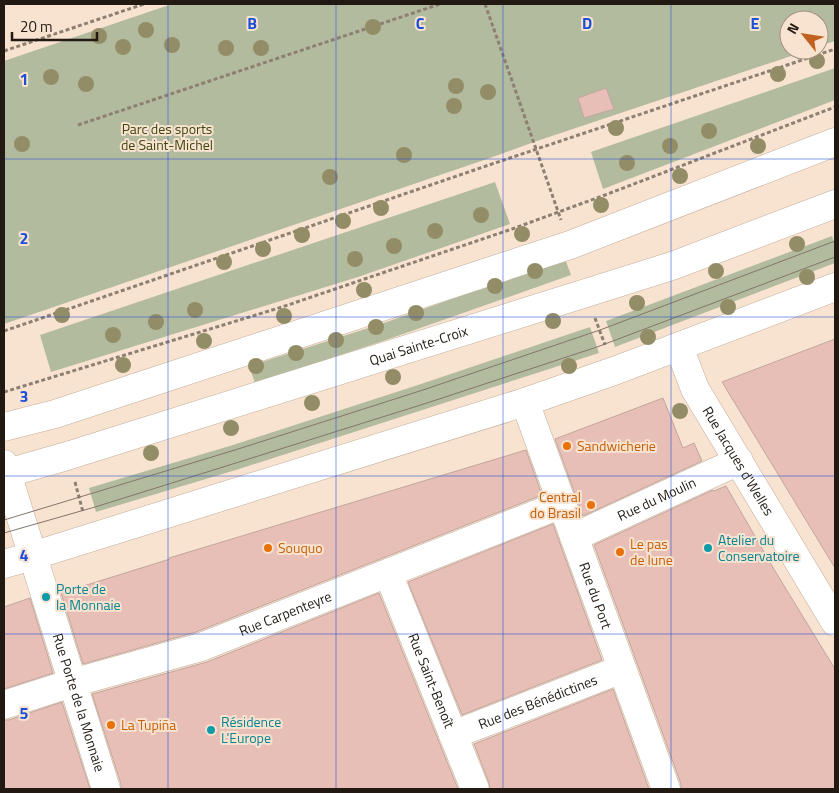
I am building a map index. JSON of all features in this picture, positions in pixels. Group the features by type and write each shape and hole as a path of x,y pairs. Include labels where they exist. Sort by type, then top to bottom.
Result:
{"street":[{"path":"4,427 55,414 570,245 835,142"},
{"name":"Quai Sainte-Croix","path":"5,470 86,450 672,266 835,204"},
{"path":"4,564 525,402 679,347 835,287"},
{"name":"Rue Jacques d'Welles","path":"679,347 695,389 835,622"},
{"name":"Rue du Port","path":"525,402 666,789"},
{"name":"Rue du Moulin","path":"574,537 739,461"},
{"name":"Rue Porte de la Monnaie","path":"5,470 106,789"},
{"name":"Rue Carpenteyre","path":"4,705 72,683 201,647 562,504"},
{"name":"Rue Saint-Benoît","path":"388,573 475,789"},
{"name":"Rue des Bénédictines","path":"453,735 622,669"}],"path":[{"path":"4,51 144,4"},
{"path":"78,125 440,4"},
{"path":"485,4 558,213"},
{"path":"4,331 835,49"},
{"path":"4,392 282,307 512,230 835,107"}],"green space":[{"name":"Parc des sports de Saint-Michel","path":"172,4 835,4 835,41 829,43 829,10 779,10 779,60 4,324 4,61"},
{"path":"835,68 835,100 603,189 591,152"},
{"path":"495,182 510,224 358,277 51,372 40,335"},
{"path":"832,236 835,245 835,263 615,347 606,321"},
{"path":"565,259 571,275 386,340 255,383 249,366 381,324"},
{"path":"590,327 599,353 239,469 96,512 89,488 233,445"}],"building":[{"path":"606,88 614,109 584,118 578,98"},
{"path":"835,339 835,568 722,382"},
{"path":"663,398 683,448 694,443 702,461 583,516 555,439"},
{"path":"526,450 542,495 196,632 83,664 61,593 169,558"},
{"path":"726,486 835,669 835,789 681,789 681,784 594,545 713,490"},
{"path":"553,524 602,660 462,715 408,582"},
{"path":"379,593 458,789 121,789 92,694 207,662"},
{"path":"30,598 53,673 4,689 4,607"},
{"path":"613,689 649,789 490,789 474,744"},
{"path":"62,702 90,789 4,789 4,720"}],"tram line":[{"path":"4,520 235,450 423,390 600,330 835,241"},
{"path":"4,533 239,462 597,347 835,257"}],"place":[{"name":"Sandwicherie","path":"567,446"},
{"name":"Central do Brasil","path":"591,505"},
{"name":"Souquo","path":"268,548"},
{"name":"Atelier du Conservatoire","path":"708,548"},
{"name":"Le pas de lune","path":"620,552"},
{"name":"Porte de la Monnaie","path":"46,597"},
{"name":"La Tupiña","path":"111,725"},
{"name":"Résidence L'Europe","path":"211,730"}]}
